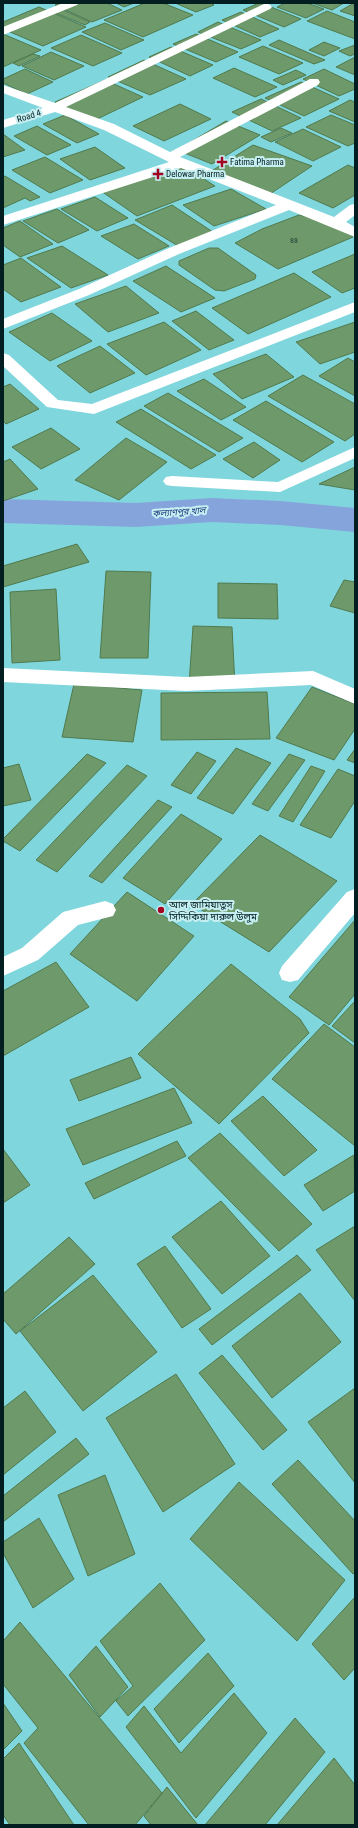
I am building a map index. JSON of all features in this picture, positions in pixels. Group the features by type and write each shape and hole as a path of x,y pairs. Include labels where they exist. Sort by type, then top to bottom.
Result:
{"street":[{"path":"3,31 73,3"},
{"name":"Road 4","path":"3,124 55,108 266,7"},
{"path":"3,221 176,160 314,82"},
{"path":"3,89 109,127 176,160 336,223 355,232"},
{"path":"3,324 84,292 174,251 288,205"},
{"path":"336,223 355,208"},
{"path":"3,358 53,404 94,409 355,307"},
{"path":"172,481 280,487 355,452"},
{"path":"3,675 186,684 313,678 355,697"},
{"path":"290,973 355,898"},
{"path":"3,967 30,954 71,918 104,910"}],"building":[{"path":"60,3 107,3 122,10 92,22 55,5"},
{"path":"116,3 134,3 124,7"},
{"path":"145,3 163,3 193,15 143,37 104,20"},
{"path":"175,3 210,3 214,5 196,12"},
{"path":"259,3 301,19 284,27 243,10"},
{"path":"285,3 307,3 324,9 306,18 277,7"},
{"path":"312,3 344,3 332,10"},
{"path":"354,3 355,16 340,11"},
{"path":"39,7 86,27 43,46 3,29 3,22"},
{"path":"61,9 90,22 85,25 53,12"},
{"path":"327,11 355,22 355,39 307,21"},
{"path":"241,12 279,29 260,37 222,20"},
{"path":"218,22 261,40 241,49 198,32"},
{"path":"105,23 144,40 121,50 82,32"},
{"path":"3,34 41,50 3,67"},
{"path":"196,34 238,52 216,62 173,44"},
{"path":"81,35 122,53 93,66 51,48"},
{"path":"279,40 325,60 314,64 269,45"},
{"path":"324,42 340,48 324,56 309,50"},
{"path":"355,45 355,54 350,56 339,51"},
{"path":"263,46 303,63 279,74 239,57"},
{"path":"171,47 213,65 190,76 149,57"},
{"path":"51,52 84,66 54,80 22,66"},
{"path":"33,54 40,56 19,66 13,63"},
{"path":"355,57 355,75 336,67"},
{"path":"144,60 186,79 150,95 108,77"},
{"path":"234,68 277,87 255,97 213,78"},
{"path":"25,69 53,82 27,94 3,83 3,79"},
{"path":"324,69 355,84 355,89 339,96 303,79"},
{"path":"296,70 306,75 283,85 273,80"},
{"path":"105,80 143,97 93,121 55,102"},
{"path":"301,82 339,99 304,116 265,98"},
{"path":"261,99 301,118 272,131 232,112"},
{"path":"350,100 355,102 355,122 329,111"},
{"path":"180,104 211,119 164,141 133,126"},
{"path":"65,115 99,134 77,143 43,124"},
{"path":"331,115 355,125 355,143 348,146 306,127"},
{"path":"226,121 260,135 212,164 177,150"},
{"path":"37,126 71,145 47,155 14,136"},
{"path":"281,128 292,133 271,142 261,137"},
{"path":"303,129 341,147 313,161 275,142"},
{"path":"3,134 25,150 3,157"},
{"path":"253,145 312,166 270,194 210,172"},
{"path":"95,147 125,168 90,180 60,159"},
{"path":"45,157 83,180 50,193 12,170"},
{"path":"179,163 215,186 137,216 101,191"},
{"path":"348,165 355,168 355,195 333,208 299,193"},
{"path":"5,176 40,197 30,201 25,198 3,208 3,177"},
{"path":"231,189 266,209 214,226 183,205"},
{"path":"95,197 128,218 97,231 61,209"},
{"path":"172,205 216,234 180,247 135,220"},
{"path":"57,209 89,230 58,243 23,221"},
{"path":"299,215 336,223 353,237 278,269 235,243 262,229"},
{"path":"20,221 53,244 20,257 3,245 3,228"},
{"path":"134,224 169,246 138,259 101,236"},
{"path":"62,246 108,275 71,288 27,258"},
{"path":"209,248 218,248 256,275 255,279 224,291 215,290 179,265 179,261"},
{"path":"355,254 355,288 342,293 312,272"},
{"path":"21,258 61,287 21,302 3,289 3,265"},
{"path":"166,266 215,298 181,312 133,281"},
{"path":"294,273 331,297 248,334 212,308"},
{"path":"126,286 159,313 108,332 75,304"},
{"path":"196,311 234,340 209,350 172,321"},
{"path":"52,313 92,341 50,361 9,332"},
{"path":"164,322 201,350 146,375 107,344"},
{"path":"355,322 355,352 320,364 296,342"},
{"path":"100,346 135,373 90,393 57,366"},
{"path":"266,354 294,377 242,399 213,374"},
{"path":"348,358 355,362 355,396 319,376"},
{"path":"303,375 355,404 355,434 345,441 268,396"},
{"path":"204,379 246,407 221,420 177,391"},
{"path":"10,384 39,409 6,424 3,421 3,387"},
{"path":"168,393 243,438 219,452 144,406"},
{"path":"266,401 334,442 302,462 233,420"},
{"path":"141,409 216,455 191,469 116,422"},
{"path":"51,428 80,449 41,469 12,447"},
{"path":"126,438 167,462 119,500 75,480"},
{"path":"254,442 280,460 253,478 223,459"},
{"path":"10,459 38,489 3,501 3,462"},
{"path":"355,467 355,490 319,484"},
{"path":"77,544 89,562 3,587 3,566"},
{"path":"106,571 151,572 148,658 100,658"},
{"path":"344,580 355,582 355,613 330,606"},
{"path":"218,583 277,584 278,619 218,618"},
{"path":"56,589 60,660 12,663 10,592"},
{"path":"193,626 232,627 235,686 189,685"},
{"path":"74,684 142,690 133,742 62,737"},
{"path":"312,687 355,704 355,729 334,760 276,738"},
{"path":"267,692 270,739 161,740 161,693"},
{"path":"236,748 271,763 233,814 197,798"},
{"path":"355,749 355,763 347,760"},
{"path":"197,752 216,761 191,794 171,785"},
{"path":"87,754 106,763 20,851 3,841 3,839"},
{"path":"289,754 305,760 268,811 252,804"},
{"path":"19,764 31,800 3,806 3,768"},
{"path":"127,765 147,776 57,872 36,860"},
{"path":"311,766 325,771 293,822 279,816"},
{"path":"338,769 355,776 355,801 331,838 300,825"},
{"path":"158,800 172,807 102,883 89,876"},
{"path":"181,814 222,839 165,904 123,878"},
{"path":"260,835 337,881 269,952 192,904"},
{"path":"127,892 194,936 137,1001 70,954"},
{"path":"355,920 355,994 329,1025 289,997"},
{"path":"56,962 89,1007 3,1056 3,991"},
{"path":"231,964 300,1019 309,1033 219,1124 138,1054"},
{"path":"355,1001 355,1043 332,1026"},
{"path":"324,1024 355,1047 355,1146 272,1079"},
{"path":"131,1057 141,1078 79,1101 70,1080"},
{"path":"174,1088 192,1123 83,1165 66,1129"},
{"path":"263,1096 317,1150 284,1176 231,1121"},
{"path":"220,1133 312,1224 279,1251 188,1158"},
{"path":"177,1141 186,1156 94,1199 85,1183"},
{"path":"3,1149 30,1185 3,1203"},
{"path":"354,1155 355,1191 323,1211 304,1185"},
{"path":"221,1201 270,1256 222,1294 172,1237"},
{"path":"355,1226 355,1301 316,1250"},
{"path":"69,1237 95,1264 16,1334 3,1319 3,1294"},
{"path":"165,1246 211,1309 182,1328 137,1264"},
{"path":"297,1255 311,1270 212,1345 199,1329"},
{"path":"93,1275 157,1352 83,1411 20,1331"},
{"path":"300,1293 341,1342 272,1398 232,1346"},
{"path":"222,1355 287,1430 263,1450 199,1373"},
{"path":"176,1374 235,1464 163,1512 106,1418"},
{"path":"355,1388 355,1483 308,1422"},
{"path":"25,1391 56,1432 3,1475 3,1408"},
{"path":"76,1438 89,1454 3,1522 3,1496"},
{"path":"298,1460 355,1521 355,1572 353,1574 272,1484"},
{"path":"105,1475 135,1554 88,1576 58,1495"},
{"path":"239,1482 345,1580 297,1641 190,1539"},
{"path":"39,1518 74,1579 33,1608 3,1553 3,1542"},
{"path":"160,1583 205,1640 128,1716 116,1701 133,1686 100,1641"},
{"path":"355,1597 355,1668 344,1680 312,1644"},
{"path":"20,1622 162,1793 135,1825 89,1825 24,1743 38,1728 3,1684 3,1641"},
{"path":"96,1646 128,1687 100,1717 69,1675"},
{"path":"208,1653 234,1686 179,1743 154,1709"},
{"path":"234,1693 267,1733 196,1818 126,1727 144,1706 181,1753"},
{"path":"3,1703 22,1731 3,1750"},
{"path":"295,1718 325,1752 265,1825 205,1825"},
{"path":"19,1743 74,1825 10,1825 3,1815 3,1759"},
{"path":"334,1758 355,1785 355,1825 277,1825"},
{"path":"167,1787 198,1825 151,1825 144,1816"}],"waterway":[{"name":"কল্যাণপুর খাল","path":"3,511 136,515 212,510 280,513 355,520"}],"place":[{"name":"Fatima Pharma","path":"222,162"},
{"name":"Delowar Pharma","path":"158,174"},
{"name":"আল জামিয়াতুস সিদ্দিকিয়া দারুল উলুম","path":"161,910"}]}
